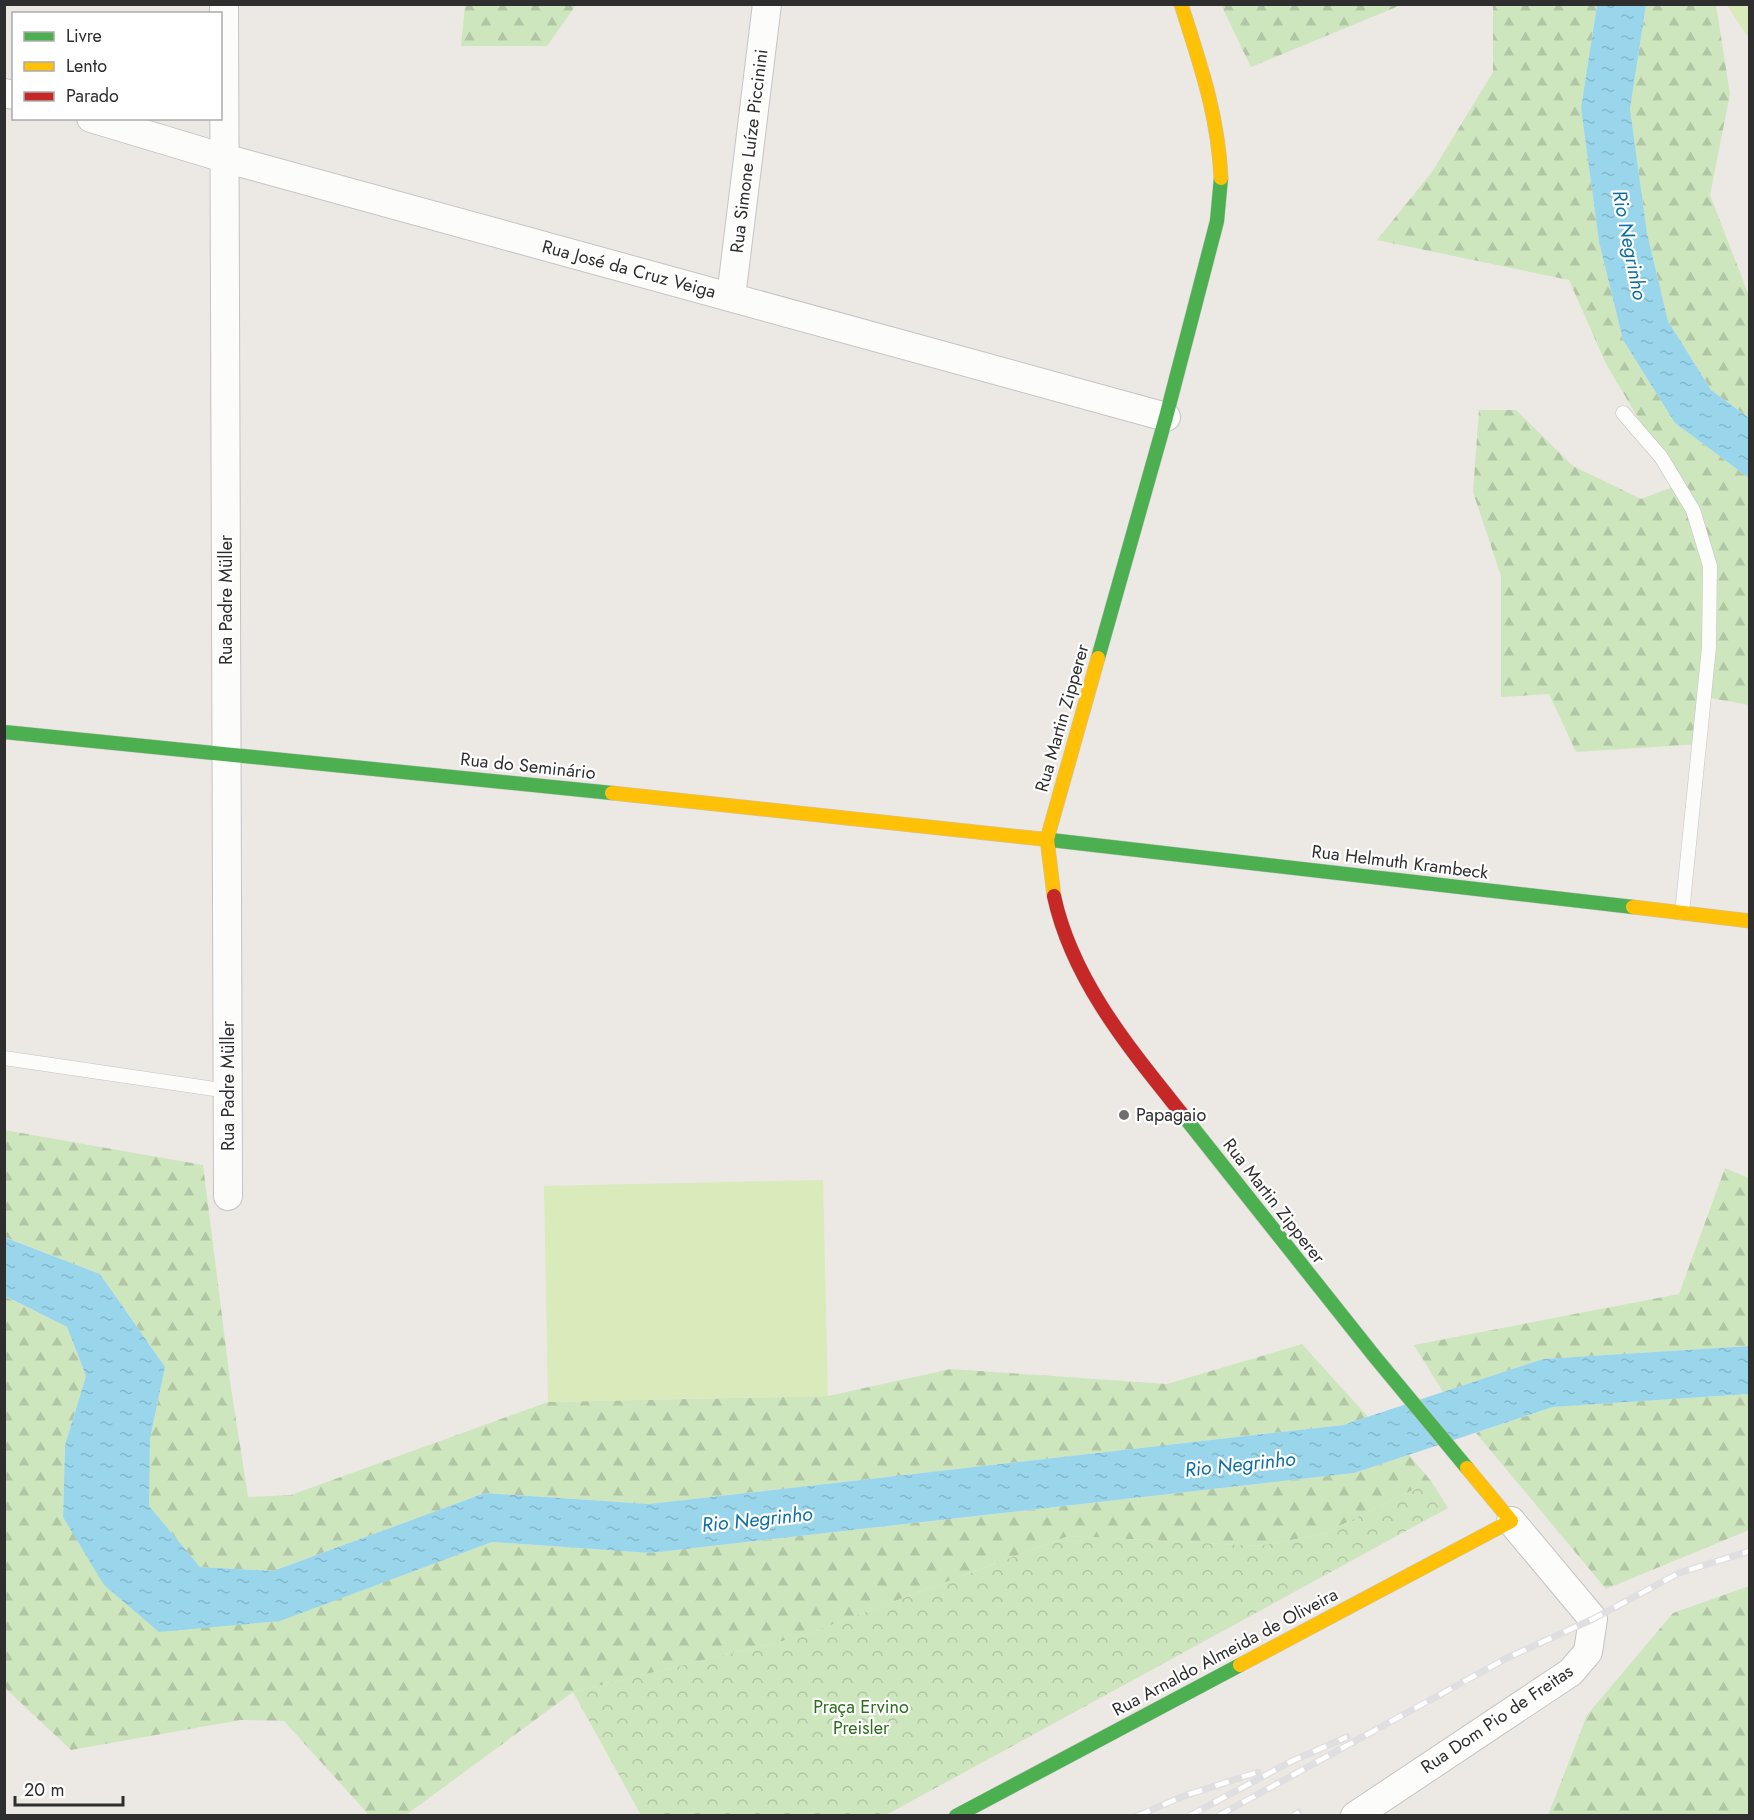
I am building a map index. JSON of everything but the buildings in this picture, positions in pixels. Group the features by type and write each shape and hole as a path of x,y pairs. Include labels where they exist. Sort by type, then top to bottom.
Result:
{"street":[{"name":"Rua Padre Müller","path":"224,4 228,1196"},
{"name":"Rua Simone Luíze Piccinini","path":"731,297 767,4"},
{"name":"Rua Martin Zipperer","path":"1181,4 1208,90 1218,135 1221,177 1217,221 1166,417 1047,839 1057,907 1071,947 1088,982 1116,1027 1150,1074 1375,1357 1462,1461"},
{"name":"Rua José da Cruz Veiga","path":"99,120 224,158 1166,417"},
{"name":"Rua do Seminário","path":"4,732 227,753 1047,839"},
{"name":"Rua Helmuth Krambeck","path":"1047,839 1749,921"},
{"name":"Rua Dom Pio de Freitas","path":"1355,1815 1544,1691 1571,1672 1588,1653 1593,1619 1462,1461"},
{"name":"Rua Arnaldo Almeida de Oliveira","path":"956,1815 1511,1521"}],"lane":[{"path":"1623,413 1660,457 1688,502 1705,544 1710,566 1709,647 1682,913"},
{"path":"4,1058 228,1091"}],"green space":[{"path":"465,4 576,5 547,46 461,46"},
{"path":"1221,5 1401,5 1251,67"},
{"path":"1493,5 1597,5 1581,108 1599,242 1623,340 1675,423 1749,478 1749,705 1705,697 1700,744 1576,752 1549,694 1501,697 1501,576 1473,492 1479,410 1516,410 1573,466 1641,499 1678,485 1606,364 1569,280 1377,240 1432,172 1493,72"},
{"path":"1646,5 1716,5 1730,94 1710,195 1749,296 1749,418 1711,390 1668,321 1647,233 1630,109"},
{"path":"1727,5 1749,5 1749,39"},
{"path":"4,1130 203,1165 231,1388 248,1497 291,1495 548,1402 828,1396 951,1369 1167,1384 1302,1344 1368,1417 1343,1425 649,1504 485,1493 273,1571 200,1567 148,1506 150,1439 165,1367 100,1274 5,1237"},
{"path":"1725,1168 1749,1178 1749,1346 1543,1359 1443,1392 1414,1345 1679,1294"},
{"path":"823,1180 828,1396 548,1402 544,1186"},
{"path":"4,1296 67,1327 86,1376 65,1445 63,1517 280,1620 492,1542 650,1553 1354,1473 1409,1455 1431,1481 1323,1534 1259,1546 1069,1536 799,1637 573,1692 406,1815 369,1815 284,1721 241,1720 71,1750 5,1688"},
{"path":"1749,1394 1749,1530 1606,1589 1476,1433 1553,1407"},
{"name":"Praça Ervino Preisler","path":"1431,1481 1448,1508 886,1815 641,1815 573,1692 799,1637 1069,1536 1259,1546 1323,1534"},
{"path":"1749,1586 1749,1815 1546,1815 1549,1813 1587,1715 1673,1613"}],"water":[{"name":"Rio Negrinho","path":"1597,5 1646,5 1630,109 1647,233 1668,321 1711,390 1749,418 1749,478 1675,423 1623,340 1599,242 1581,108"},
{"name":"Rio Negrinho","path":"4,1237 100,1274 165,1367 150,1439 149,1506 200,1567 273,1571 485,1493 649,1504 1343,1425 1543,1359 1749,1346 1749,1394 1553,1407 1354,1473 650,1553 492,1542 280,1621 159,1632 104,1585 63,1517 65,1445 86,1376 67,1327 5,1296"}],"railway":[{"path":"1218,1816 1507,1658 1593,1619 1679,1573 1750,1551"},
{"path":"1189,1816 1292,1761 1347,1737"},
{"path":"1137,1816 1184,1796 1258,1772"},
{"path":"1293,1816 1299,1812"}],"traffic: fast":[{"path":"1098,658 1166,417 1217,221 1221,178"},
{"path":"4,732 612,793"},
{"path":"1042,839 1633,907"},
{"path":"1182,1114 1375,1357 1467,1468"},
{"path":"956,1816 1240,1665"}],"traffic: slow":[{"path":"1181,4 1212,111 1221,178"},
{"path":"1054,896 1047,839 1098,658"},
{"path":"612,793 1042,839"},
{"path":"1633,907 1750,921"},
{"path":"1240,1665 1511,1521 1467,1468"}],"traffic: jam":[{"path":"1054,896 1074,956 1089,985 1123,1039 1182,1114"}],"place":[{"name":"Papagaio","path":"1124,1115"}]}
